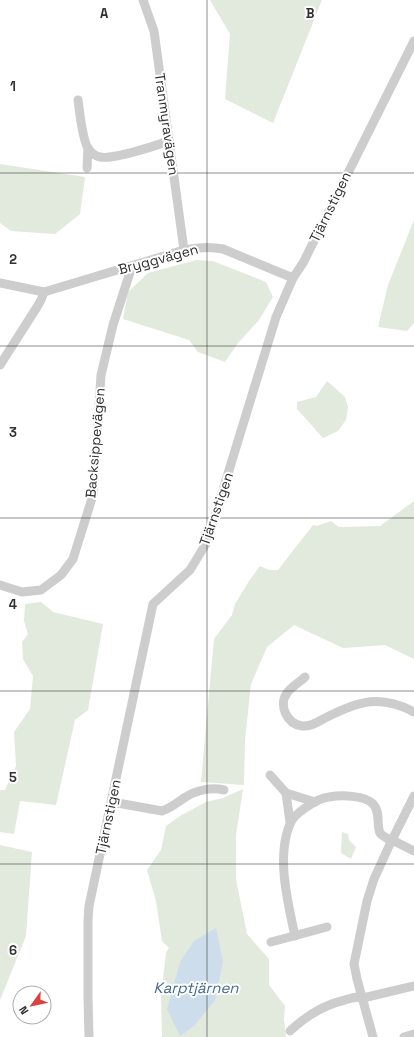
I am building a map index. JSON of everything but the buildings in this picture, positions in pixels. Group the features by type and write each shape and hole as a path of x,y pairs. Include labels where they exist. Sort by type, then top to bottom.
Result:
{"street":[{"name":"Tranmyravägen","path":"143,0 154,31 184,250"},
{"name":"Tjärnstigen","path":"89,1037 88,912 153,604 190,570 208,542 276,317 293,278 303,263 414,41"},
{"path":"78,100 85,140 88,148 93,154 101,157 108,157 169,141"},
{"path":"87,168 88,148"},
{"name":"Bryggvägen","path":"44,292 184,250 203,246 223,249 293,278"},
{"name":"Backsippevägen","path":"0,585 22,592 41,590 60,575 73,560 93,495 101,375 113,326 132,266"},
{"path":"0,283 44,292 37,307 0,365"},
{"path":"305,677 287,692 283,707 287,716 293,722 301,726 309,726 345,708 368,702 394,703 414,712"},
{"path":"270,775 286,793 315,802"},
{"path":"112,802 162,811 169,809 185,797 195,792 214,788 224,790"},
{"path":"286,793 290,822 286,835 284,852 285,878 288,903 295,936"},
{"path":"373,1037 363,998 356,979 354,964 374,879 414,796"},
{"path":"290,822 300,812 315,802 328,797 364,798 372,802 378,811 378,828 382,836 414,851"},
{"path":"271,942 327,928"},
{"path":"290,1031 315,1012 330,1004 357,996 363,998 414,986"},
{"path":"404,1037 414,1034"}],"shaded area":[{"path":"210,0 322,0 273,123 225,99 230,34"},
{"path":"0,164 85,177 80,214 55,234 11,231 0,223"},
{"path":"414,220 414,323 407,331 378,327 388,285"},
{"path":"196,260 213,261 266,282 273,297 259,320 238,343 225,362 198,352 189,340 123,319 128,292 148,273"},
{"path":"327,381 345,397 348,407 346,420 338,431 323,438 297,409 297,402 316,397"},
{"path":"414,501 414,659 385,645 343,648 294,625 267,647 251,684 245,740 244,785 201,782 214,639 232,615 235,604 260,566 269,570 278,570 313,525 317,526 331,521 339,527 380,526"},
{"path":"41,602 53,612 103,624 88,710 75,720 56,805 20,801 14,834 0,832 0,790 5,790 16,766 14,732 30,709 33,676 23,659 22,642 28,634 24,621 25,604"},
{"path":"243,789 236,835 236,879 247,934 269,959 269,985 285,1006 284,1019 286,1037 162,1037 161,997 166,952 169,948 162,941 156,901 147,870 161,850 166,826 180,816 206,802 223,798"},
{"path":"342,832 348,834 349,840 356,847 351,859 341,853"},
{"path":"0,845 32,852 26,936 0,1000"}],"water":[{"name":"Karptjärnen","path":"216,928 223,962 215,1000 194,1026 180,1036 167,1009 180,962 194,941"}]}
